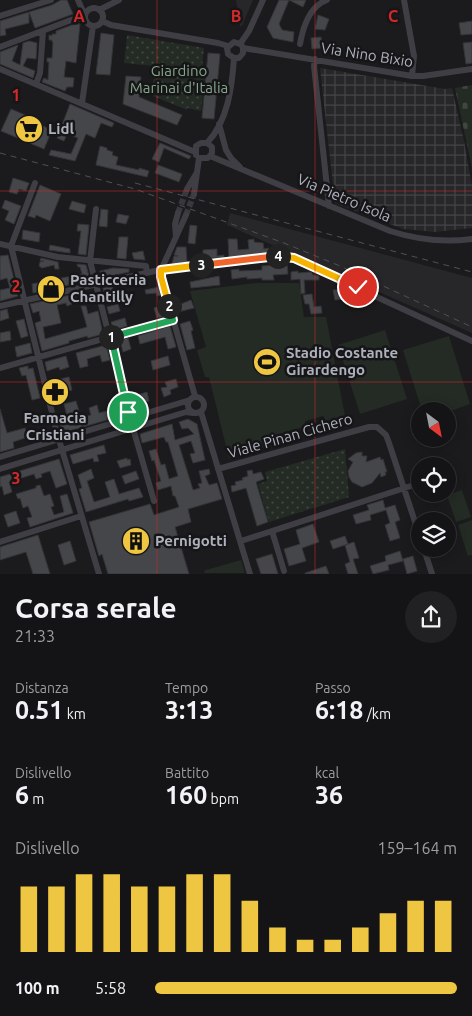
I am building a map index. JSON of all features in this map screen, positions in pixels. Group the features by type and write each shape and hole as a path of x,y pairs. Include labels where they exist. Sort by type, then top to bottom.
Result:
{"street":[{"path":"0,16 52,0"},
{"path":"78,0 88,24 98,25 102,21 102,14 99,10"},
{"path":"0,47 30,34 85,17 89,10 99,10 119,0"},
{"path":"234,58 241,56 242,46 263,0"},
{"path":"300,44 303,30 315,6 327,0"},
{"path":"404,0 414,56 412,76"},
{"path":"102,21 111,25 228,46 234,42 242,46"},
{"path":"82,103 93,26"},
{"path":"36,84 40,73 43,31"},
{"path":"247,35 252,45 258,50"},
{"path":"228,46 227,52 234,58"},
{"name":"Via Nino Bixio","path":"242,46 412,76 472,69"},
{"path":"207,143 219,124 232,85 234,58"},
{"path":"315,59 314,66 330,206"},
{"path":"0,69 82,103 197,155 205,159 212,153 212,147 207,143 198,144 197,155 196,174 197,182 194,194"},
{"path":"219,124 226,150 242,169"},
{"name":"Via Pietro Isola","path":"210,156 411,238 452,242 472,240"},
{"path":"187,189 196,174"},
{"path":"35,183 10,246 59,440 99,574"},
{"path":"96,209 90,261 130,418 154,501"},
{"path":"176,238 175,224 178,213"},
{"path":"186,215 161,270 163,285 192,398 188,407 193,412"},
{"path":"0,244 90,261 146,266 147,273"},
{"path":"0,306 161,270 288,256 472,341"},
{"path":"0,368 173,320"},
{"path":"0,457 192,398 202,399 205,403 201,412 218,469"},
{"path":"0,469 186,412 201,412"},
{"name":"Viale Pinan Cichero","path":"250,574 218,469 368,427 377,427 386,435 412,512"},
{"path":"241,541 411,486"},
{"path":"0,542 81,516"},
{"path":"272,531 284,571"},
{"path":"427,557 432,574"}],"shaded area":[{"path":"236,0 253,0 242,26 240,26"},
{"path":"320,68 445,89 452,88 472,186 472,228 435,232 403,229 335,203"},
{"path":"230,213 472,278 472,333 227,225"}],"green space":[{"name":"Giardino Marinai d'Italia","path":"127,35 204,48 202,67 206,68 201,111 187,108 187,110 153,96 154,66 124,63"},
{"path":"472,85 472,168 455,88"},
{"name":"Stadio Costante Girardengo","path":"256,283 299,283 304,317 326,317 345,416 326,421 323,416 305,421 306,426 269,437 271,445 229,458 209,377 205,377 197,350 206,347 190,291"},
{"path":"385,330 407,399 360,414 338,345"},
{"path":"449,336 470,404 456,409 456,402 419,402 403,350"},
{"path":"345,449 349,497 269,522 258,484 267,481 265,472"},
{"path":"462,490 471,517 456,522 456,512 453,512 449,502 456,502 456,492"},
{"path":"472,520 472,555 468,556 458,525"},
{"path":"241,560 245,573 205,573 204,571 206,570"}],"building":[{"path":"61,0 67,0 73,14 35,28 29,12 52,5"},
{"path":"279,0 289,0 279,24 282,30 294,32 293,42 273,38 267,27"},
{"path":"289,0 306,0 303,7"},
{"path":"29,12 29,23 5,29 6,35 0,36 0,21"},
{"path":"318,15 329,19 325,30 315,29"},
{"path":"472,21 472,34 461,35 459,23"},
{"path":"80,24 76,63 66,61 64,77 74,78 73,87 67,87 65,91 42,82 44,78 48,80 49,62 47,62 47,58 52,58 53,42 49,40 49,35 52,36 52,34 56,34 56,31"},
{"path":"101,33 114,35 110,75 96,74"},
{"path":"321,37 322,48 312,49 311,38"},
{"path":"29,41 37,43 36,59 27,58 23,66 35,71 33,78 0,64 0,52 18,45 12,61 20,65 23,43"},
{"path":"472,42 472,63 466,64 463,43"},
{"path":"208,53 220,54 214,119 202,118"},
{"path":"126,76 141,77 139,97 182,115 177,125 123,104"},
{"path":"70,104 114,123 112,127 101,123 95,138 86,134 75,161 49,155 51,150 71,154 78,138 67,134 64,141 57,138"},
{"path":"11,109 25,115 24,118 52,130 44,149 1,131"},
{"path":"160,143 191,156 189,159 164,148 159,162 152,159"},
{"path":"100,146 107,148 107,150 113,152 112,155 118,157 116,165 149,171 147,177 96,165"},
{"path":"158,165 182,174 179,182 155,173"},
{"path":"13,178 29,183 26,191 19,189 17,194 9,192"},
{"path":"40,185 61,194 50,221 36,215 35,218 28,216"},
{"path":"5,200 21,206 14,224 5,220 9,211 2,208"},
{"path":"72,201 86,205 84,213 69,209"},
{"path":"101,209 108,210 107,227 99,226"},
{"path":"118,214 129,216 126,224 116,222"},
{"path":"78,224 89,225 86,255 78,254 81,231 77,231"},
{"path":"190,225 197,226 195,244 188,243"},
{"path":"23,230 40,233 39,242 22,239"},
{"path":"119,237 128,237 126,259 117,258"},
{"path":"228,239 237,239 238,250 249,249 248,240 254,239 254,242 263,243 264,249 269,248 270,253 229,258"},
{"path":"50,245 70,249 70,253 49,250"},
{"path":"177,247 186,247 187,262 172,264 174,256 178,256 174,255"},
{"path":"217,249 217,256 224,255 224,258 203,258 203,250"},
{"path":"143,251 145,260 134,259 132,253"},
{"path":"8,255 18,296 0,301 0,290 10,288 7,278 0,280 0,256"},
{"path":"41,258 58,262 59,269 55,269 54,265 42,268 39,266 40,262 44,261 40,261"},
{"path":"77,264 86,265 90,280 33,293 32,284 82,274"},
{"path":"287,264 288,274 273,275 274,280 262,280 262,278 247,279 247,277 232,279 231,270 262,270 262,266"},
{"path":"113,268 129,269 129,272 101,278 100,271"},
{"path":"298,271 298,273 311,272 313,275 319,276 319,280 304,280 305,293 301,294 300,279 291,280 291,272"},
{"path":"219,276 220,285 191,288 190,282"},
{"path":"112,286 114,293 109,294 111,303 107,304 103,288"},
{"path":"159,287 161,295 157,296 156,293 146,294 145,290"},
{"path":"343,289 345,299 335,300 333,290"},
{"path":"93,293 95,302 86,304 84,295"},
{"path":"75,294 77,301 67,306 66,303 57,305 61,323 43,327 45,339 87,327 81,306 86,306 88,314 98,311 103,334 69,341 69,343 42,351 35,323 41,321 39,311 33,313 30,304"},
{"path":"312,294 314,307 321,306 322,313 311,314 309,304 305,304 303,295"},
{"path":"191,300 194,308 178,312 176,306"},
{"path":"118,304 120,311 109,314 107,307"},
{"path":"163,305 166,316 157,318 154,308"},
{"path":"7,309 9,318 0,321 0,311"},
{"path":"125,318 127,326 114,330 111,322"},
{"path":"24,319 28,336 21,338 16,321"},
{"path":"190,321 195,348 187,350 180,324"},
{"path":"170,326 176,347 168,349 165,337 140,344 138,336"},
{"path":"10,331 11,340 0,342 0,333"},
{"path":"128,338 131,349 123,352 120,340"},
{"path":"30,343 32,353 17,357 15,347"},
{"path":"106,345 110,360 102,362 100,355 87,359 88,366 80,368 76,353"},
{"path":"66,356 69,367 60,370 59,367 47,371 45,362"},
{"path":"168,356 170,365 153,370 151,361"},
{"path":"28,366 28,369 33,368 40,398 32,400 26,375 22,376 19,368"},
{"path":"69,377 72,390 55,395 52,381"},
{"path":"176,379 178,387 170,390 171,394 164,397 161,388 167,387 165,382"},
{"path":"147,392 149,401 136,405 134,396"},
{"path":"120,399 124,415 62,433 60,424 91,415 89,408 97,405 99,413 114,409 112,401"},
{"path":"76,401 79,411 68,420 64,404"},
{"path":"0,409 7,433 25,428 28,437 13,442 14,448 0,452"},
{"name":"Pernigotti","path":"188,419 197,424 205,460 193,463 190,454 195,453 191,441 179,445 193,490 200,488 198,484 202,483 199,471 209,469 210,474 205,476 209,485 217,483 222,499 188,509 191,522 175,527 189,574 108,574 102,554 99,556 89,522 150,504 154,515 179,507 175,496 173,496 171,486 158,490 156,483 161,481 149,451 156,449 161,465 165,464 169,479 178,476 168,442 166,442 164,437 142,443 140,434 172,424 175,440 194,434 188,428 182,429 179,422"},
{"path":"104,445 106,453 97,455 99,461 94,462 93,458 73,464 70,455"},
{"path":"362,452 362,456 367,456 366,462 380,457 381,460 383,459 387,472 385,472 386,475 381,477 380,473 372,483 362,487 352,482 349,477 348,471 353,462 348,459 356,453"},
{"path":"127,458 127,460 130,459 131,465 120,468 117,461"},
{"path":"59,459 67,484 56,488 50,471 41,474 42,477 36,479 34,474 9,482 12,492 4,495 2,486 0,487 0,477"},
{"path":"91,469 94,478 87,481 94,502 110,497 105,482 114,479 119,494 139,488 143,497 129,501 128,499 86,512 79,489 82,488 78,475"},
{"path":"252,470 253,474 261,472 264,479 256,482 268,522 257,526 246,488 232,492 231,486 236,485 235,482 243,480 242,478 248,476 247,471"},
{"path":"136,471 139,479 125,484 122,476"},
{"path":"40,485 44,496 50,494 54,506 51,507 54,515 64,512 60,496 67,494 73,513 30,527 27,518 32,517 28,506 23,508 20,498 18,499 16,494"},
{"path":"383,500 385,508 395,505 400,520 395,522 400,538 390,541 385,525 390,523 386,510 370,515 371,520 356,524 353,515 369,510 367,505"},
{"path":"16,511 20,523 8,527 4,515"},
{"path":"313,524 319,542 302,548 306,561 289,566 284,549 300,544 296,530"},
{"path":"38,535 50,574 33,574 26,552 0,560 0,547"},
{"path":"345,536 348,544 333,549 330,541"},
{"path":"70,541 76,561 64,565 58,545"},
{"path":"354,542 359,558 353,559 358,574 348,574 345,564 350,562 345,545"},
{"path":"400,551 403,561 388,565 389,570 373,574 370,566 386,561 385,556"},
{"path":"272,554 278,574 261,574 256,559"},
{"path":"413,557 417,571 407,574 403,559"},
{"path":"326,566 329,574 305,574 305,573"}],"tunnel":[{"path":"178,213 187,189"},
{"path":"186,215 194,194"}],"railway":[{"path":"0,153 135,189 284,243 340,266 472,327"},
{"path":"135,183 472,272"}],"place":[{"name":"Lidl","path":"29,129"},
{"name":"Pasticceria Chantilly","path":"51,289"},
{"name":"Stadio Costante Girardengo","path":"267,362"},
{"name":"Farmacia Cristiani","path":"55,392"},
{"name":"Pernigotti","path":"136,541"}],"route":[{"path":"128,412 110,337 173,320 161,277 161,270 288,256 358,287"}]}
